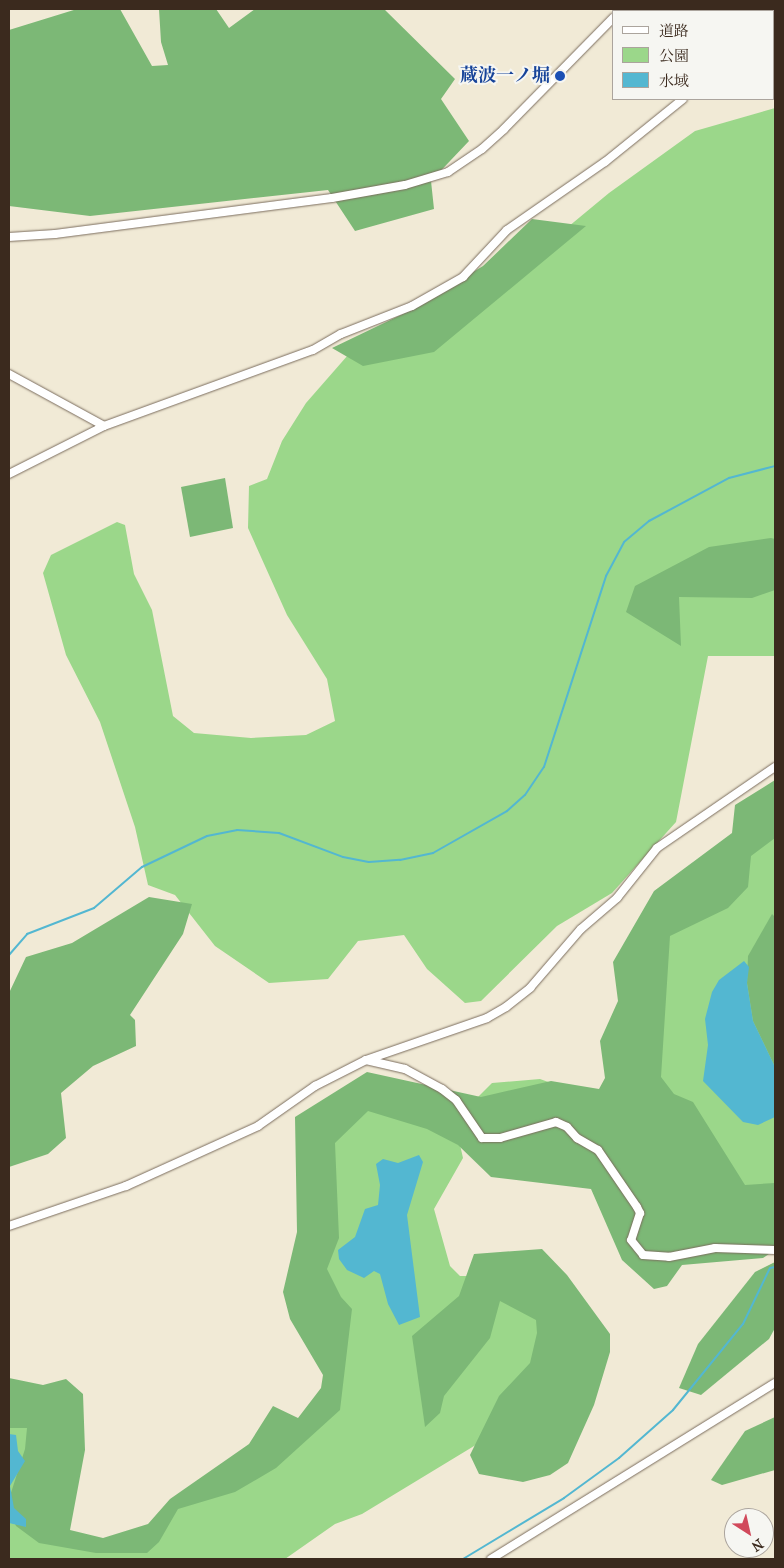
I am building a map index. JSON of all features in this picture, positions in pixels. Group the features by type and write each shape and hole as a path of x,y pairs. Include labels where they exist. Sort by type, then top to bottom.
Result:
{"street":[{"path":"9,237 55,234 332,198 405,185 448,172 482,149 504,129 612,19"},
{"path":"9,474 104,426 313,350 341,334 412,306 450,285 465,275 507,230 605,162 682,100"},
{"path":"9,374 104,426"},
{"path":"9,1226 126,1186 258,1126 315,1086 366,1060 487,1018 506,1007 530,988 581,929 617,898 657,848 775,767"},
{"path":"366,1060 405,1069 442,1089 456,1100 482,1138 500,1138 556,1122 567,1127 577,1138 598,1150 637,1207 640,1213 631,1240 643,1255 669,1257 715,1248 775,1250"},
{"path":"491,1559 775,1383"}],"green space":[{"path":"77,9 120,9 152,66 168,65 161,42 159,9 216,9 229,28 255,9 384,9 455,79 441,99 469,141 431,181 434,209 355,231 328,190 90,216 9,206 9,30"},
{"path":"775,108 775,656 708,656 676,822 612,893 557,926 481,1001 465,1003 427,969 404,935 358,941 328,979 269,983 215,946 175,895 148,885 135,827 100,722 66,655 43,573 51,555 117,522 125,525 134,574 152,610 173,716 194,733 251,738 306,735 335,721 327,679 287,615 248,528 249,486 267,479 282,441 306,403 348,355 545,246 609,193 695,131"},
{"path":"532,219 586,226 434,352 363,366 332,348 409,311 483,266"},
{"path":"225,478 233,528 190,537 181,487"},
{"path":"775,539 775,590 752,598 679,597 681,646 626,612 635,586 709,547"},
{"path":"775,780 775,838 751,856 748,887 728,908 670,936 661,1077 674,1094 693,1102 745,1185 775,1183 775,1250 763,1258 682,1265 667,1286 654,1289 622,1260 591,1189 491,1177 458,1145 427,1129 368,1111 335,1143 339,1238 327,1269 341,1297 352,1309 340,1410 276,1468 235,1492 178,1509 159,1542 147,1553 96,1553 39,1543 16,1526 9,1510 9,1499 25,1449 27,1428 9,1428 9,1378 43,1385 66,1379 83,1394 85,1450 70,1530 103,1538 148,1524 170,1499 249,1444 273,1406 298,1418 321,1388 323,1375 290,1319 283,1292 297,1232 295,1117 367,1072 481,1097 551,1081 599,1089 605,1078 600,1041 618,1001 613,962 654,891 732,833 735,805"},
{"path":"775,811 775,1224 643,1206 468,1107 492,1083 540,1079 587,1096 609,1085 627,948"},
{"path":"149,897 192,904 183,934 130,1015 135,1020 136,1046 93,1066 61,1093 66,1138 48,1154 9,1167 9,993 26,957 72,943"},
{"path":"772,914 775,917 775,1067 753,1021 747,983 748,956"},
{"path":"359,1095 456,1127 463,1158 434,1209 450,1266 460,1276 488,1276 538,1316 541,1332 531,1366 479,1443 362,1514 335,1524 285,1559 9,1559 9,1417 42,1417 50,1533 107,1545 148,1536 183,1498 328,1401 322,1293 327,1127"},
{"path":"542,1249 567,1275 610,1334 610,1352 594,1405 568,1463 550,1475 523,1482 479,1474 470,1455 499,1396 530,1363 537,1333 536,1320 500,1301 490,1338 444,1396 440,1413 425,1427 412,1336 459,1296 474,1254"},
{"path":"775,1262 775,1328 769,1339 701,1395 679,1388 698,1344 755,1272"},
{"path":"775,1417 775,1470 722,1485 711,1480 745,1431"}],"water":[{"path":"744,961 749,967 747,983 753,1021 775,1067 775,1117 758,1125 743,1122 703,1081 708,1045 705,1019 712,992 719,980"},
{"path":"419,1155 423,1162 407,1215 420,1317 399,1325 388,1304 380,1274 374,1271 364,1278 347,1270 339,1259 338,1250 355,1237 365,1209 378,1205 380,1185 376,1164 383,1159 398,1163"},
{"path":"9,1434 16,1435 18,1451 25,1461 10,1486 14,1508 26,1519 26,1527 9,1523"}],"waterway":[{"path":"9,955 27,934 94,908 142,867 207,836 237,830 279,833 343,857 369,862 400,860 433,853 507,811 525,795 544,767 606,576 624,542 649,521 729,478 775,466"},
{"path":"463,1559 564,1498 619,1458 673,1410 743,1324 770,1268 775,1267"}],"place":[{"name":"蔵波一ノ堀","path":"560,76"}]}
